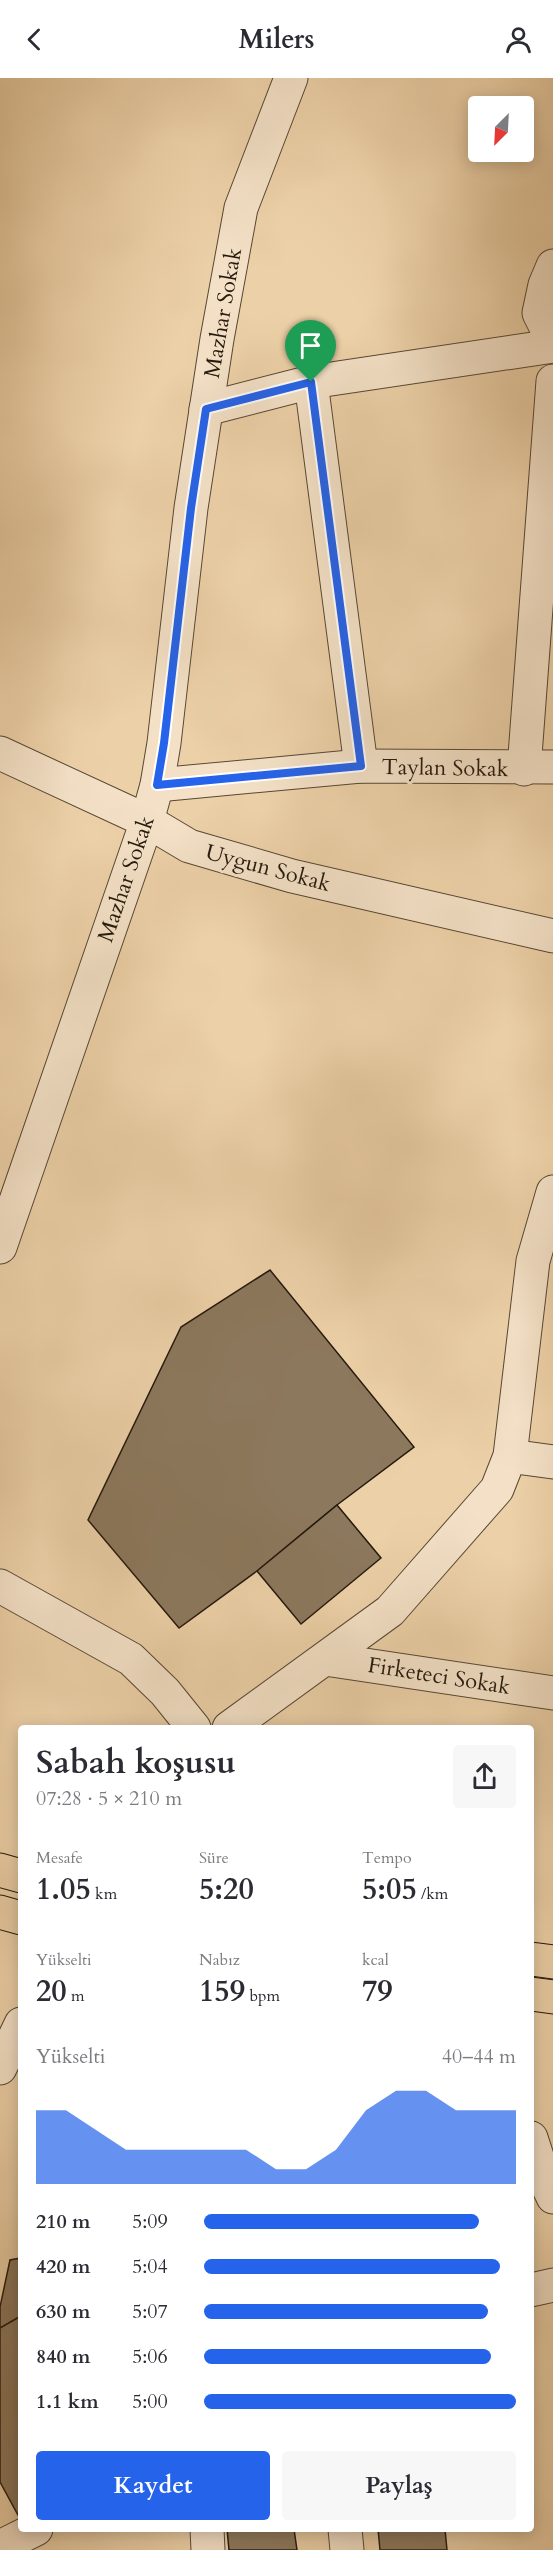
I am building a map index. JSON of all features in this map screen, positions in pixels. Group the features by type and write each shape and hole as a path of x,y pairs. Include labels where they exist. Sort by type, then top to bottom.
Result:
{"main road":[{"path":"0,1870 18,1875"},
{"path":"0,1912 18,1917"},
{"path":"534,1959 553,1962"},
{"path":"534,1994 553,1997"}],"street":[{"name":"Mazhar Sokak","path":"0,1247 147,821 157,785 164,743 191,508 241,208 291,78"},
{"path":"553,266 545,285 538,313 553,341"},
{"path":"206,409 311,382 553,346"},
{"path":"538,768 553,381"},
{"path":"311,382 361,766"},
{"name":"Uygun Sokak","path":"0,753 147,821 189,846 254,866 553,936"},
{"name":"Taylan Sokak","path":"157,785 361,766 538,768"},
{"path":"233,1725 390,1611 497,1489 510,1456 534,1261 553,1192"},
{"path":"510,1456 553,1462"},
{"path":"0,1586 131,1659 165,1692 192,1725"},
{"name":"Firketeci Sokak","path":"325,1659 553,1693"},
{"path":"0,2068 18,2030"},
{"path":"534,2147 553,2197"},
{"path":"534,2288 553,2285"},
{"path":"0,2547 30,2532"},
{"path":"207,2532 208,2550"},
{"path":"345,2532 347,2550"}],"building":[{"path":"270,1270 414,1447 337,1505 257,1571 179,1628 88,1520 181,1327"},
{"path":"337,1505 381,1558 301,1624 257,1571"},
{"path":"18,2259 18,2318 0,2328 0,2307 10,2260"},
{"path":"18,2318 18,2515 0,2482 0,2328"},
{"path":"227,2532 294,2532 297,2550 229,2550"},
{"path":"378,2532 445,2532 447,2550 380,2550"}],"route":[{"path":"311,382 361,766 157,785 164,743 191,508 206,409 311,382"}]}
